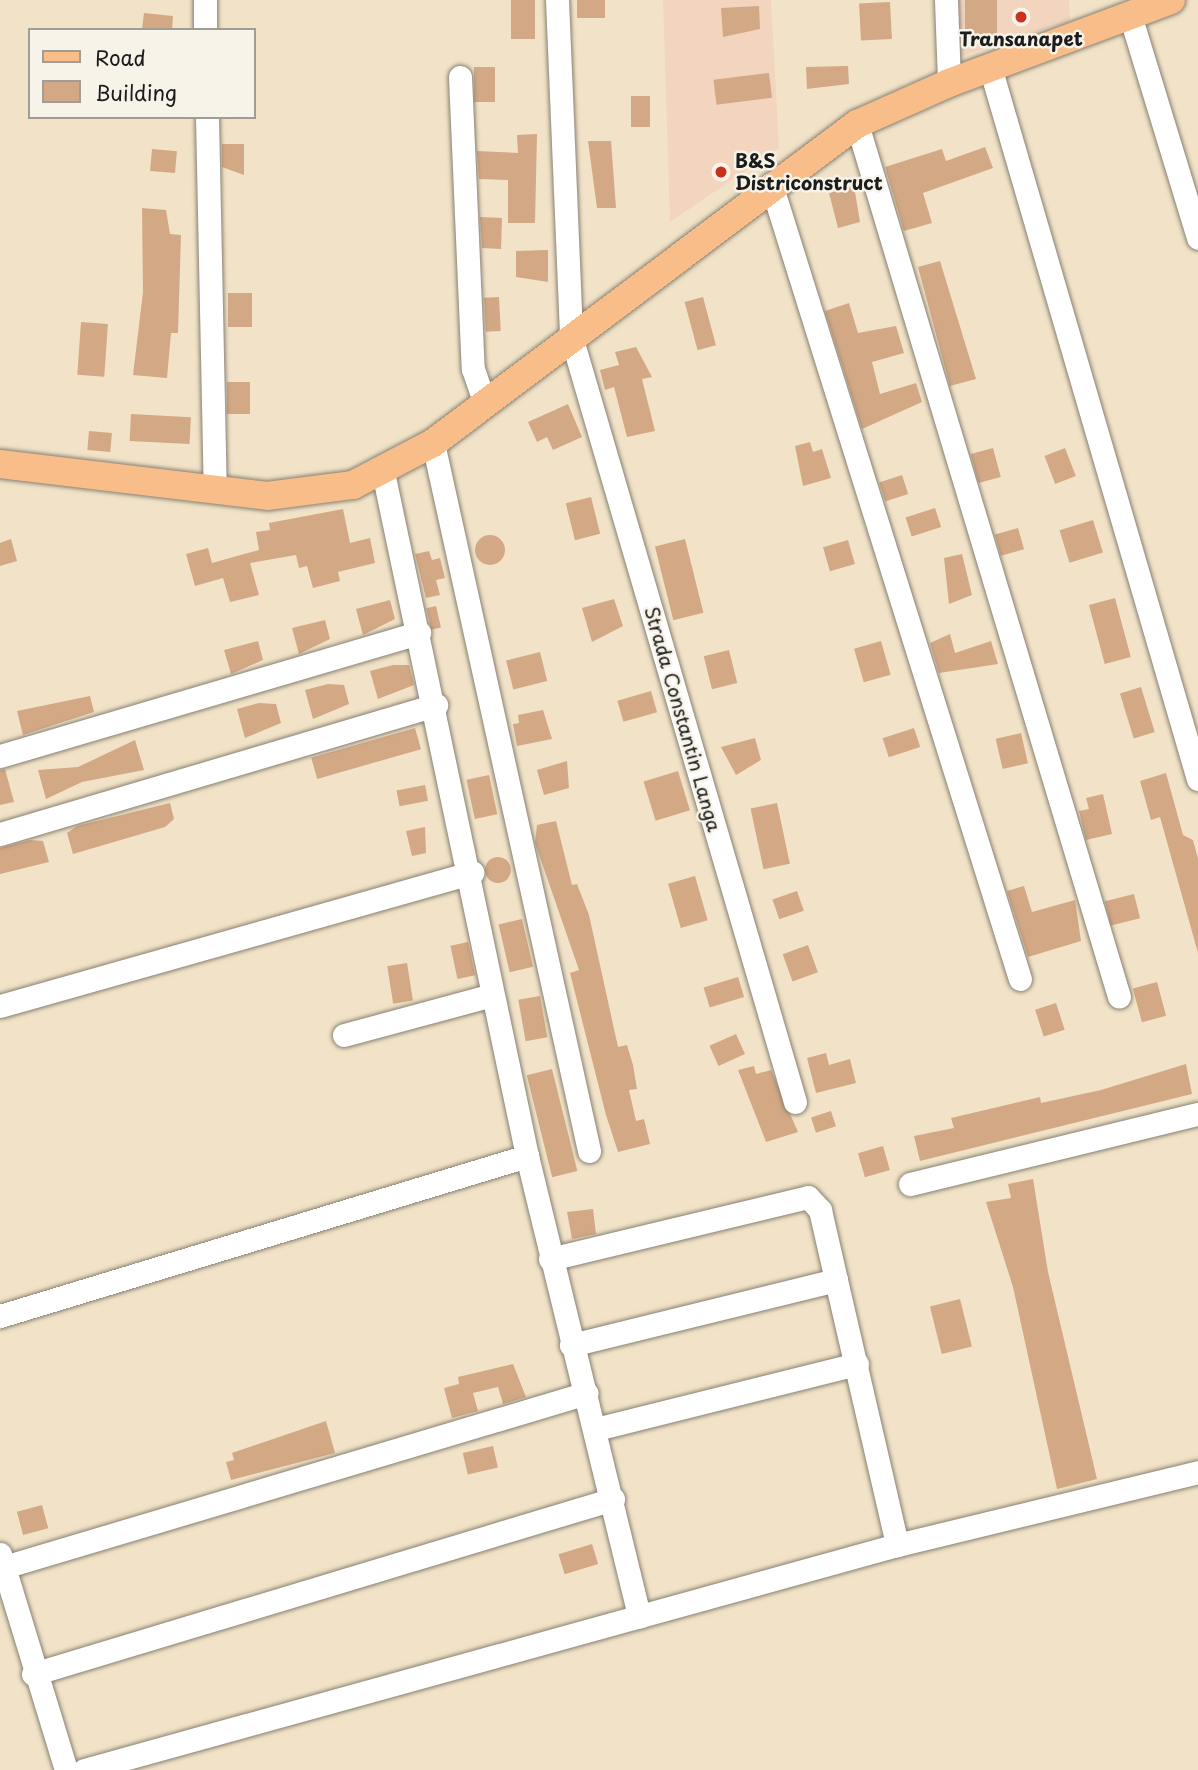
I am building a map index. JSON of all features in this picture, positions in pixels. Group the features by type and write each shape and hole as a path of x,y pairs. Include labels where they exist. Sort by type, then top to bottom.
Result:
{"main road":[{"path":"0,464 215,491 317,494 383,472 433,443 771,184 857,124 989,67 1171,0"}],"street":[{"path":"205,0 205,28"},
{"name":"Strada Constantin Langa","path":"557,0 571,336 795,1102"},
{"path":"946,0 949,83"},
{"path":"1130,15 1198,238"},
{"path":"989,67 1198,779"},
{"path":"460,77 473,369 485,403"},
{"path":"207,119 215,491"},
{"path":"857,124 1119,997"},
{"path":"771,184 1020,979"},
{"path":"433,443 589,1151"},
{"path":"383,472 472,872 492,995 550,1259 571,1345 596,1429 639,1617"},
{"path":"0,756 419,633"},
{"path":"0,834 436,705"},
{"path":"0,1006 472,872"},
{"path":"344,1035 492,995"},
{"path":"910,1184 1198,1114"},
{"path":"0,1316 527,1156"},
{"path":"550,1259 808,1197 820,1210 897,1545"},
{"path":"571,1345 836,1280"},
{"path":"596,1429 857,1364"},
{"path":"66,1770 33,1674 2,1560 587,1393"},
{"path":"84,1770 897,1545 1198,1472"},
{"path":"33,1674 613,1499"}],"shaded area":[{"path":"663,0 771,0 779,148 670,222"},
{"path":"955,0 1069,0 1070,21 958,57"}],"building":[{"path":"511,0 535,0 535,39 511,39"},
{"path":"577,0 605,0 605,18 577,18"},
{"path":"965,0 997,0 997,40 965,40"},
{"path":"890,2 892,39 861,41 859,4"},
{"path":"759,6 760,29 723,37 721,8"},
{"path":"144,13 173,16 172,28 142,28"},
{"path":"848,66 849,84 807,89 806,67"},
{"path":"474,67 495,67 495,102 474,102"},
{"path":"769,73 772,98 716,105 713,80"},
{"path":"631,96 650,96 650,127 631,127"},
{"path":"537,134 535,223 508,223 508,180 479,179 477,151 518,153 517,135"},
{"path":"588,141 611,141 616,208 597,208"},
{"path":"222,144 244,144 244,175 222,167"},
{"path":"985,147 993,168 923,193 932,223 904,231 885,167 942,149 946,161"},
{"path":"152,149 177,151 175,173 150,171"},
{"path":"854,186 860,222 838,228 829,193"},
{"path":"142,208 166,210 170,234 181,235 178,333 171,333 167,378 133,375 143,292"},
{"path":"480,217 502,218 501,249 482,248"},
{"path":"548,250 548,282 516,277 516,251"},
{"path":"940,261 976,379 950,386 918,267"},
{"path":"228,293 252,293 252,327 228,327"},
{"path":"499,297 501,331 486,332 484,298"},
{"path":"703,297 716,345 698,350 685,302"},
{"path":"849,303 858,333 896,326 904,353 872,362 880,394 916,383 922,402 862,429 825,311"},
{"path":"81,322 108,324 104,377 77,375"},
{"path":"636,347 652,377 642,379 655,431 627,437 614,387 605,390 600,370 619,365 615,352"},
{"path":"227,382 250,382 250,414 227,414"},
{"path":"568,404 582,437 553,450 547,437 537,442 528,422"},
{"path":"131,414 191,417 190,444 130,441"},
{"path":"89,431 112,433 110,452 87,450"},
{"path":"810,442 813,452 822,449 831,478 803,486 795,446"},
{"path":"993,448 1001,477 979,483 971,454"},
{"path":"1065,448 1076,476 1055,484 1044,456"},
{"path":"902,475 908,494 885,501 879,482"},
{"path":"591,497 600,534 575,540 566,503"},
{"path":"935,508 941,527 912,537 906,518"},
{"path":"343,509 350,543 370,538 375,563 338,572 340,581 313,588 307,566 299,568 296,555 250,563 259,595 230,602 223,578 195,586 186,554 208,548 212,563 259,550 256,532 270,530 269,523"},
{"path":"1093,520 1103,553 1069,563 1060,530"},
{"path":"1018,528 1024,549 1001,556 995,535"},
{"path":"490,535 501,539 505,550 501,561 490,565 479,561 475,550 479,539"},
{"path":"11,539 17,561 0,566 0,543"},
{"path":"685,539 703,613 673,620 655,546"},
{"path":"848,540 855,564 830,571 823,547"},
{"path":"429,551 432,560 440,558 445,578 436,580 440,595 426,598 415,554"},
{"path":"962,554 972,595 949,604 944,558"},
{"path":"1115,598 1131,657 1105,664 1089,605"},
{"path":"614,599 623,626 592,642 582,608"},
{"path":"390,600 395,619 363,635 356,609"},
{"path":"436,606 441,627 431,630 426,608"},
{"path":"325,620 330,639 299,654 292,628"},
{"path":"950,634 955,653 991,641 998,664 939,673 930,643"},
{"path":"258,641 263,660 231,674 224,650"},
{"path":"881,641 891,675 864,682 854,649"},
{"path":"729,650 737,683 712,689 704,656"},
{"path":"540,652 547,681 513,690 506,660"},
{"path":"393,665 409,665 414,685 378,699 370,671"},
{"path":"328,684 344,685 349,704 313,719 305,690"},
{"path":"1141,687 1155,732 1134,738 1120,693"},
{"path":"651,691 657,712 623,722 617,701"},
{"path":"90,696 94,712 23,735 17,711"},
{"path":"259,703 276,704 281,723 245,738 237,709"},
{"path":"543,710 552,739 517,746 513,724 519,723 518,715"},
{"path":"415,728 421,749 317,779 311,758"},
{"path":"914,728 920,747 889,757 883,738"},
{"path":"1021,733 1028,763 1003,769 996,739"},
{"path":"755,738 761,760 736,775 721,747"},
{"path":"135,740 144,770 82,782 46,799 38,770 78,767"},
{"path":"567,761 569,788 544,795 537,770"},
{"path":"5,769 14,802 0,805 0,770"},
{"path":"678,771 690,810 656,821 644,782"},
{"path":"1166,773 1183,835 1193,840 1198,859 1198,953 1160,817 1151,820 1140,781"},
{"path":"489,775 497,814 475,819 467,780"},
{"path":"425,785 428,801 400,806 397,791"},
{"path":"1103,794 1112,834 1086,840 1079,811 1089,809 1086,798"},
{"path":"170,803 174,819 165,827 73,854 67,833 77,826"},
{"path":"777,803 790,864 763,869 751,809"},
{"path":"556,821 572,885 577,884 589,915 618,1047 627,1045 633,1065 637,1089 629,1090 636,1121 644,1119 650,1144 618,1152 570,973 579,970 535,843 537,825"},
{"path":"425,827 426,853 412,856 406,831"},
{"path":"30,840 43,841 49,862 0,874 0,848"},
{"path":"498,857 507,861 511,870 507,879 498,883 489,879 485,870 489,861"},
{"path":"695,876 708,920 681,928 668,884"},
{"path":"1024,886 1032,912 1075,900 1081,941 1028,957 1007,891"},
{"path":"797,891 804,911 779,919 772,899"},
{"path":"1134,894 1140,918 1111,926 1105,901"},
{"path":"522,919 533,967 510,972 499,924"},
{"path":"468,942 475,975 457,979 450,946"},
{"path":"808,945 818,972 793,981 783,954"},
{"path":"407,963 413,1001 393,1004 387,966"},
{"path":"738,977 744,997 710,1008 704,988"},
{"path":"1157,982 1166,1016 1142,1022 1133,988"},
{"path":"540,996 547,1037 526,1041 518,1000"},
{"path":"1056,1003 1065,1030 1044,1036 1035,1010"},
{"path":"736,1034 745,1054 718,1066 710,1046"},
{"path":"826,1053 829,1065 850,1059 856,1083 816,1093 807,1058"},
{"path":"1186,1064 1192,1094 920,1161 914,1136 954,1128 951,1118 1040,1097 1041,1103 1101,1090"},
{"path":"754,1066 756,1074 771,1070 798,1132 766,1142 738,1070"},
{"path":"552,1069 577,1171 552,1177 527,1075"},
{"path":"831,1111 836,1126 816,1133 811,1117"},
{"path":"883,1146 890,1170 865,1177 858,1153"},
{"path":"1033,1179 1048,1272 1097,1479 1057,1489 1013,1287 986,1202 1011,1198 1008,1184"},
{"path":"593,1209 596,1234 572,1239 567,1212"},
{"path":"960,1299 972,1347 942,1354 930,1306"},
{"path":"513,1364 526,1397 503,1404 498,1387 473,1393 478,1411 452,1418 444,1388 459,1384 458,1377"},
{"path":"326,1421 335,1453 231,1480 226,1462 234,1460 232,1453"},
{"path":"493,1446 498,1467 468,1474 463,1453"},
{"path":"42,1505 48,1528 23,1535 17,1512"},
{"path":"592,1544 598,1564 565,1574 559,1554"}],"place":[{"name":"Transanapet","path":"1021,17"},
{"name":"B&S Districonstruct","path":"721,172"}]}
